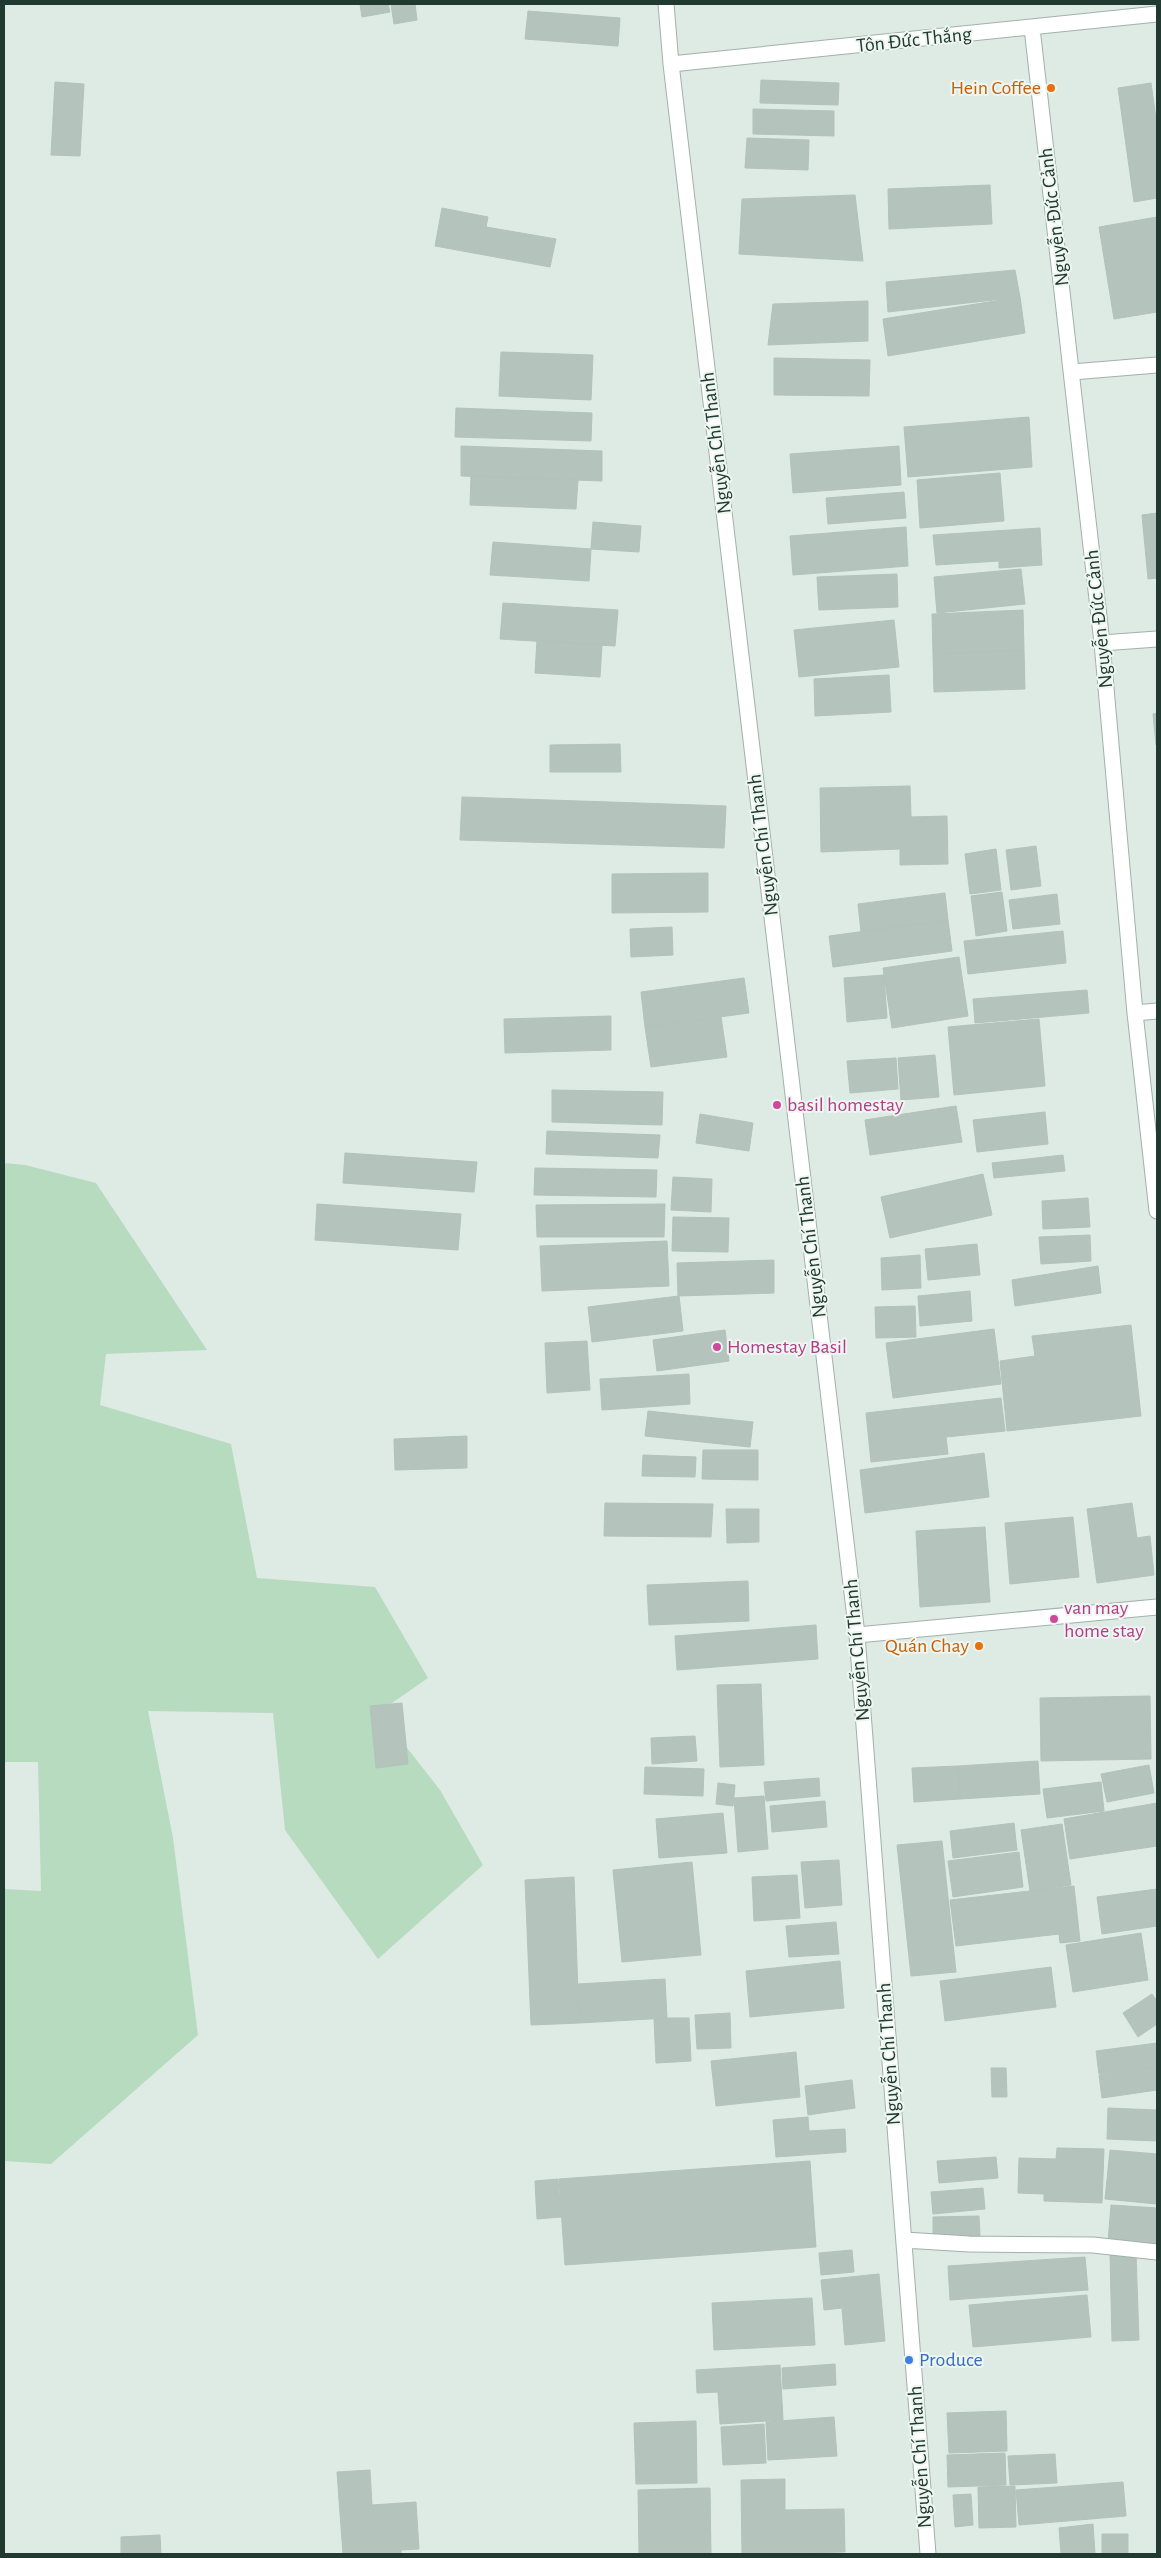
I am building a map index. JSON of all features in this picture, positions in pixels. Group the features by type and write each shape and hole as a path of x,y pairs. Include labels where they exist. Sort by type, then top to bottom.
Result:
{"street":[{"name":"Nguyễn Chí Thanh","path":"666,4 671,64 857,1635 928,2554"},
{"name":"Tôn Đức Thắng","path":"671,64 1157,14"},
{"name":"Nguyễn Đức Cảnh","path":"1032,28 1102,643 1135,1013 1157,1211"},
{"path":"1072,372 1157,365"},
{"path":"1102,643 1157,639"},
{"path":"1135,1013 1157,1011"},
{"path":"857,1635 1157,1607"},
{"path":"904,2240 969,2244 1093,2246 1157,2252"}],"green space":[{"path":"4,1163 25,1165 96,1183 207,1350 106,1354 100,1405 231,1444 257,1578 375,1587 428,1678 379,1712 440,1790 483,1865 378,1959 285,1830 273,1713 148,1711 173,1838 198,2035 51,2164 4,2161 4,1889 41,1891 38,1762 4,1762"}],"building":[{"path":"360,4 388,4 390,12 362,17"},
{"path":"391,4 415,4 417,20 394,24"},
{"path":"528,11 620,18 618,46 525,39"},
{"path":"761,80 839,83 838,105 760,103"},
{"path":"55,82 84,84 80,156 51,155"},
{"path":"1151,83 1157,126 1157,198 1134,202 1118,88"},
{"path":"753,109 834,111 834,136 753,134"},
{"path":"747,138 809,140 808,170 745,168"},
{"path":"990,185 992,224 889,229 888,189"},
{"path":"855,195 863,261 739,254 742,199"},
{"path":"442,208 488,217 486,227 556,239 550,267 435,246"},
{"path":"1157,217 1157,312 1114,319 1099,227"},
{"path":"1015,270 1020,297 888,312 886,282"},
{"path":"1020,297 1025,333 888,356 883,319"},
{"path":"868,301 868,341 768,345 773,304"},
{"path":"501,352 593,355 591,400 499,396"},
{"path":"774,358 870,360 869,396 774,395"},
{"path":"456,408 592,413 591,441 455,437"},
{"path":"1029,417 1032,467 908,477 904,427"},
{"path":"461,446 602,451 602,481 461,476"},
{"path":"899,446 901,485 793,493 790,454"},
{"path":"1000,473 1004,521 920,528 917,480"},
{"path":"471,476 578,480 576,509 470,505"},
{"path":"904,492 906,518 828,524 826,498"},
{"path":"1157,513 1157,578 1148,579 1142,515"},
{"path":"593,522 641,526 639,552 591,549"},
{"path":"906,527 908,566 793,575 790,536"},
{"path":"1040,528 1042,565 999,568 999,561 936,565 933,535"},
{"path":"493,542 591,549 589,581 490,575"},
{"path":"1021,569 1025,604 937,613 934,577"},
{"path":"897,574 898,607 819,610 817,577"},
{"path":"503,603 618,610 615,646 500,639"},
{"path":"1023,610 1024,650 933,654 932,614"},
{"path":"894,620 899,667 799,677 794,630"},
{"path":"537,640 602,645 600,677 535,673"},
{"path":"1024,650 1025,689 934,692 933,654"},
{"path":"889,675 891,712 815,716 814,679"},
{"path":"1157,713 1157,745 1156,745 1153,714"},
{"path":"620,744 621,772 550,772 550,745"},
{"path":"910,786 911,817 947,816 948,864 900,865 900,849 821,852 820,788"},
{"path":"462,797 726,806 724,848 460,840"},
{"path":"1036,846 1041,886 1011,890 1006,850"},
{"path":"996,849 1001,890 970,894 965,854"},
{"path":"708,873 708,912 612,913 612,874"},
{"path":"1002,892 1007,931 976,936 971,896"},
{"path":"945,893 948,920 861,932 858,904"},
{"path":"1057,894 1060,924 1013,929 1009,900"},
{"path":"948,920 952,951 833,967 829,936"},
{"path":"672,927 673,955 631,957 630,929"},
{"path":"1063,931 1066,963 968,974 964,941"},
{"path":"959,957 968,1016 892,1028 883,968"},
{"path":"884,975 887,1018 847,1022 844,978"},
{"path":"744,978 749,1013 645,1027 641,992"},
{"path":"1087,990 1089,1013 975,1023 973,999"},
{"path":"611,1016 611,1050 505,1053 504,1019"},
{"path":"721,1017 727,1057 651,1067 645,1027"},
{"path":"1039,1019 1045,1086 954,1095 948,1027"},
{"path":"935,1055 939,1097 901,1100 898,1058"},
{"path":"896,1058 898,1089 850,1093 847,1061"},
{"path":"552,1090 663,1092 662,1125 552,1122"},
{"path":"956,1106 962,1142 870,1155 865,1120"},
{"path":"1045,1112 1048,1144 977,1152 973,1120"},
{"path":"700,1114 753,1123 749,1151 696,1143"},
{"path":"547,1131 660,1135 658,1158 546,1154"},
{"path":"345,1153 477,1162 474,1192 343,1183"},
{"path":"1063,1155 1065,1171 994,1178 992,1163"},
{"path":"535,1168 657,1170 656,1197 534,1195"},
{"path":"983,1174 992,1215 890,1238 881,1197"},
{"path":"673,1177 712,1179 711,1212 671,1210"},
{"path":"1088,1198 1090,1227 1043,1229 1042,1201"},
{"path":"317,1204 461,1214 458,1250 315,1240"},
{"path":"665,1204 664,1237 537,1237 536,1205"},
{"path":"673,1217 729,1218 728,1252 672,1251"},
{"path":"1090,1235 1091,1261 1041,1264 1039,1237"},
{"path":"667,1241 669,1286 542,1291 540,1246"},
{"path":"977,1244 980,1275 928,1280 925,1249"},
{"path":"920,1255 921,1288 882,1290 881,1258"},
{"path":"774,1260 774,1293 678,1296 677,1263"},
{"path":"1098,1266 1101,1293 1015,1306 1012,1280"},
{"path":"970,1291 972,1321 920,1326 918,1296"},
{"path":"679,1296 683,1331 592,1342 588,1307"},
{"path":"915,1306 916,1337 876,1338 875,1307"},
{"path":"1131,1325 1141,1416 1007,1431 1000,1361 1035,1356 1032,1336"},
{"path":"994,1329 1001,1384 893,1398 886,1343"},
{"path":"725,1330 729,1361 657,1371 653,1340"},
{"path":"587,1341 590,1390 547,1393 545,1343"},
{"path":"689,1374 690,1404 602,1410 600,1379"},
{"path":"1001,1398 1005,1431 946,1437 948,1454 871,1462 866,1413"},
{"path":"648,1411 753,1422 750,1447 645,1436"},
{"path":"467,1436 467,1468 395,1470 394,1439"},
{"path":"703,1450 758,1450 758,1480 702,1479"},
{"path":"984,1453 989,1497 865,1513 860,1470"},
{"path":"643,1455 696,1457 695,1477 642,1476"},
{"path":"605,1503 713,1504 711,1537 604,1536"},
{"path":"1132,1503 1137,1538 1150,1536 1154,1575 1097,1583 1087,1509"},
{"path":"726,1509 759,1509 759,1542 727,1543"},
{"path":"1073,1517 1079,1577 1010,1584 1005,1523"},
{"path":"985,1527 990,1602 920,1607 916,1531"},
{"path":"748,1581 749,1621 649,1625 647,1585"},
{"path":"816,1625 818,1659 677,1670 675,1636"},
{"path":"761,1684 764,1765 720,1767 717,1685"},
{"path":"1150,1696 1151,1759 1041,1761 1040,1698"},
{"path":"402,1703 408,1764 376,1768 370,1706"},
{"path":"695,1736 697,1761 652,1764 651,1738"},
{"path":"1038,1761 1040,1794 960,1799 958,1766"},
{"path":"1149,1765 1154,1793 1107,1802 1101,1774"},
{"path":"958,1766 960,1799 914,1802 912,1768"},
{"path":"645,1767 704,1769 703,1796 644,1794"},
{"path":"819,1778 820,1796 766,1801 764,1782"},
{"path":"1101,1782 1104,1811 1047,1818 1043,1789"},
{"path":"718,1783 735,1785 733,1806 716,1804"},
{"path":"764,1796 768,1849 738,1852 734,1798"},
{"path":"825,1801 827,1827 772,1832 770,1806"},
{"path":"1157,1803 1157,1846 1070,1859 1064,1819"},
{"path":"723,1813 727,1853 659,1858 656,1819"},
{"path":"1014,1823 1017,1850 953,1858 950,1831"},
{"path":"1062,1824 1071,1885 1030,1891 1021,1830"},
{"path":"942,1841 956,1972 911,1976 897,1845"},
{"path":"1019,1852 1023,1887 953,1897 948,1861"},
{"path":"839,1860 842,1905 805,1908 801,1862"},
{"path":"692,1862 701,1955 622,1962 613,1870"},
{"path":"797,1875 800,1918 754,1921 752,1877"},
{"path":"574,1877 579,2023 531,2025 525,1880"},
{"path":"1074,1886 1080,1941 1060,1943 1059,1934 956,1946 950,1900"},
{"path":"1157,1889 1157,1926 1102,1934 1097,1897"},
{"path":"836,1922 839,1954 789,1957 786,1926"},
{"path":"1141,1933 1148,1980 1073,1992 1066,1945"},
{"path":"840,1961 844,2008 750,2017 746,1971"},
{"path":"1051,1967 1056,2007 945,2021 940,1981"},
{"path":"665,1979 667,2018 579,2023 578,1984"},
{"path":"1152,1994 1157,2001 1157,2024 1138,2037 1123,2013"},
{"path":"730,2013 731,2048 697,2049 695,2015"},
{"path":"689,2018 691,2061 656,2063 654,2019"},
{"path":"1157,2043 1157,2066 1099,2074 1096,2051"},
{"path":"796,2052 800,2097 716,2106 711,2061"},
{"path":"1157,2066 1157,2090 1102,2098 1099,2075"},
{"path":"991,2068 1006,2068 1007,2097 992,2097"},
{"path":"852,2080 855,2108 808,2115 805,2086"},
{"path":"1108,2108 1157,2110 1157,2141 1107,2139"},
{"path":"808,2117 809,2131 845,2129 846,2152 776,2157 773,2120"},
{"path":"1057,2148 1104,2149 1102,2203 1044,2201 1044,2194 1018,2193 1019,2158 1056,2159"},
{"path":"1110,2150 1157,2154 1157,2204 1105,2199"},
{"path":"996,2157 998,2178 939,2183 937,2161"},
{"path":"810,2161 816,2247 565,2265 559,2179"},
{"path":"558,2179 561,2217 537,2219 535,2181"},
{"path":"983,2188 985,2209 933,2214 931,2192"},
{"path":"1111,2205 1157,2208 1157,2245 1108,2242"},
{"path":"979,2216 980,2236 933,2238 933,2217"},
{"path":"852,2250 854,2272 821,2275 819,2253"},
{"path":"1136,2253 1139,2340 1112,2341 1110,2254"},
{"path":"1085,2257 1088,2290 950,2300 948,2266"},
{"path":"879,2274 885,2341 845,2345 842,2308 824,2310 821,2280"},
{"path":"1087,2295 1091,2337 973,2347 969,2305"},
{"path":"812,2298 815,2345 714,2350 712,2303"},
{"path":"835,2364 836,2385 783,2389 782,2368"},
{"path":"780,2365 783,2420 720,2424 718,2392 697,2393 696,2370"},
{"path":"1006,2411 1007,2451 949,2453 947,2413"},
{"path":"834,2417 837,2456 768,2460 766,2422"},
{"path":"696,2421 697,2483 636,2484 634,2423"},
{"path":"764,2424 766,2463 723,2465 721,2427"},
{"path":"1005,2453 1006,2485 948,2487 947,2455"},
{"path":"1055,2454 1057,2483 1010,2485 1008,2456"},
{"path":"370,2470 372,2505 416,2502 419,2549 401,2550 401,2554 343,2554 337,2472"},
{"path":"785,2479 785,2510 844,2509 845,2552 742,2554 741,2480"},
{"path":"1123,2482 1126,2516 1019,2525 1016,2490"},
{"path":"1015,2486 1016,2527 979,2528 978,2487"},
{"path":"710,2488 711,2554 639,2554 638,2490"},
{"path":"971,2494 973,2525 955,2527 953,2495"},
{"path":"1093,2524 1095,2554 1061,2554 1059,2528"},
{"path":"1102,2534 1128,2534 1128,2554 1102,2554"},
{"path":"160,2535 161,2554 121,2554 121,2537"}],"place":[{"name":"Hein Coffee","path":"1051,88"},
{"name":"basil homestay","path":"777,1105"},
{"name":"Homestay Basil","path":"717,1347"},
{"name":"van may home stay","path":"1054,1619"},
{"name":"Quán Chay","path":"979,1646"},
{"name":"Produce","path":"909,2360"}]}
